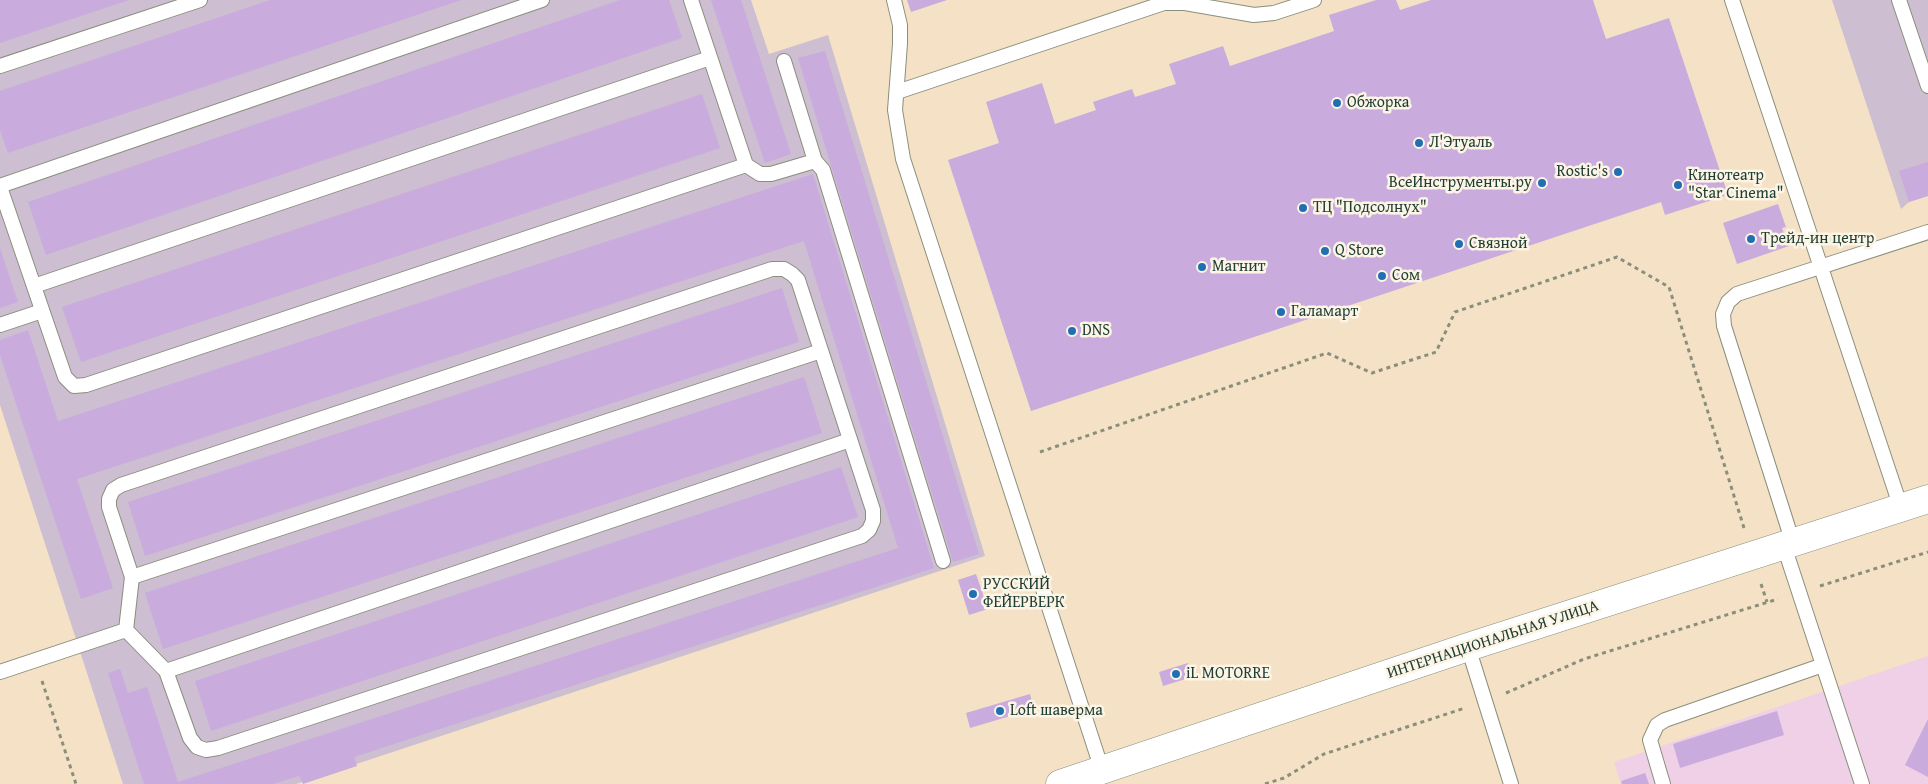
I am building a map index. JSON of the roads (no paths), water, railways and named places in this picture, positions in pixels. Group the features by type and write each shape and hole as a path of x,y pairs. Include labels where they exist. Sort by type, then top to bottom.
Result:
{"main road":[{"name":"ИНТЕРНАЦИОНАЛЬНАЯ УЛИЦА","path":"1060,784 1468,647 1928,499"}],"lane":[{"path":"0,66 200,0"},
{"path":"542,0 0,186 65,377 74,386 86,385 746,165"},
{"path":"691,0 746,165 760,174 771,174 814,160"},
{"path":"894,0 900,24 895,110 903,159 1102,770"},
{"path":"897,92 1164,2 1185,3 1254,15 1274,13 1314,0"},
{"path":"1732,0 1901,508"},
{"path":"1899,0 1928,86"},
{"path":"34,286 710,58"},
{"path":"784,61 814,160 824,170 943,561"},
{"path":"1862,784 1799,593 1789,544 1724,326 1723,314 1728,302 1737,294 1928,232"},
{"path":"772,270 784,270 798,280 873,510 873,521 869,530 862,536 218,748 206,750 197,747 190,738 166,671 126,630 132,577 109,507 109,499 113,490 121,485 772,270"},
{"path":"0,325 42,311"},
{"path":"132,577 821,351"},
{"path":"166,671 850,440"},
{"path":"0,672 126,630"},
{"path":"1468,647 1511,784"},
{"path":"1663,784 1650,740 1657,725 1665,720 1822,665"}],"place":[{"name":"Обжорка","path":"1337,103"},
{"name":"Л'Этуаль","path":"1419,143"},
{"name":"Rostic's","path":"1618,172"},
{"name":"ВсеИнструменты.ру","path":"1542,183"},
{"name":"Кинотеатр \"Star Cinema\"","path":"1678,185"},
{"name":"ТЦ \"Подсолнух\"","path":"1303,208"},
{"name":"Трейд-ин центр","path":"1751,239"},
{"name":"Связной","path":"1459,244"},
{"name":"Q Store","path":"1325,251"},
{"name":"Магнит","path":"1202,267"},
{"name":"Сом","path":"1382,276"},
{"name":"Галамарт","path":"1281,312"},
{"name":"DNS","path":"1072,331"},
{"name":"РУССКИЙ ФЕЙЕРВЕРК","path":"973,594"},
{"name":"iL MOTORRE","path":"1176,674"},
{"name":"Loft шаверма","path":"1000,711"}]}
